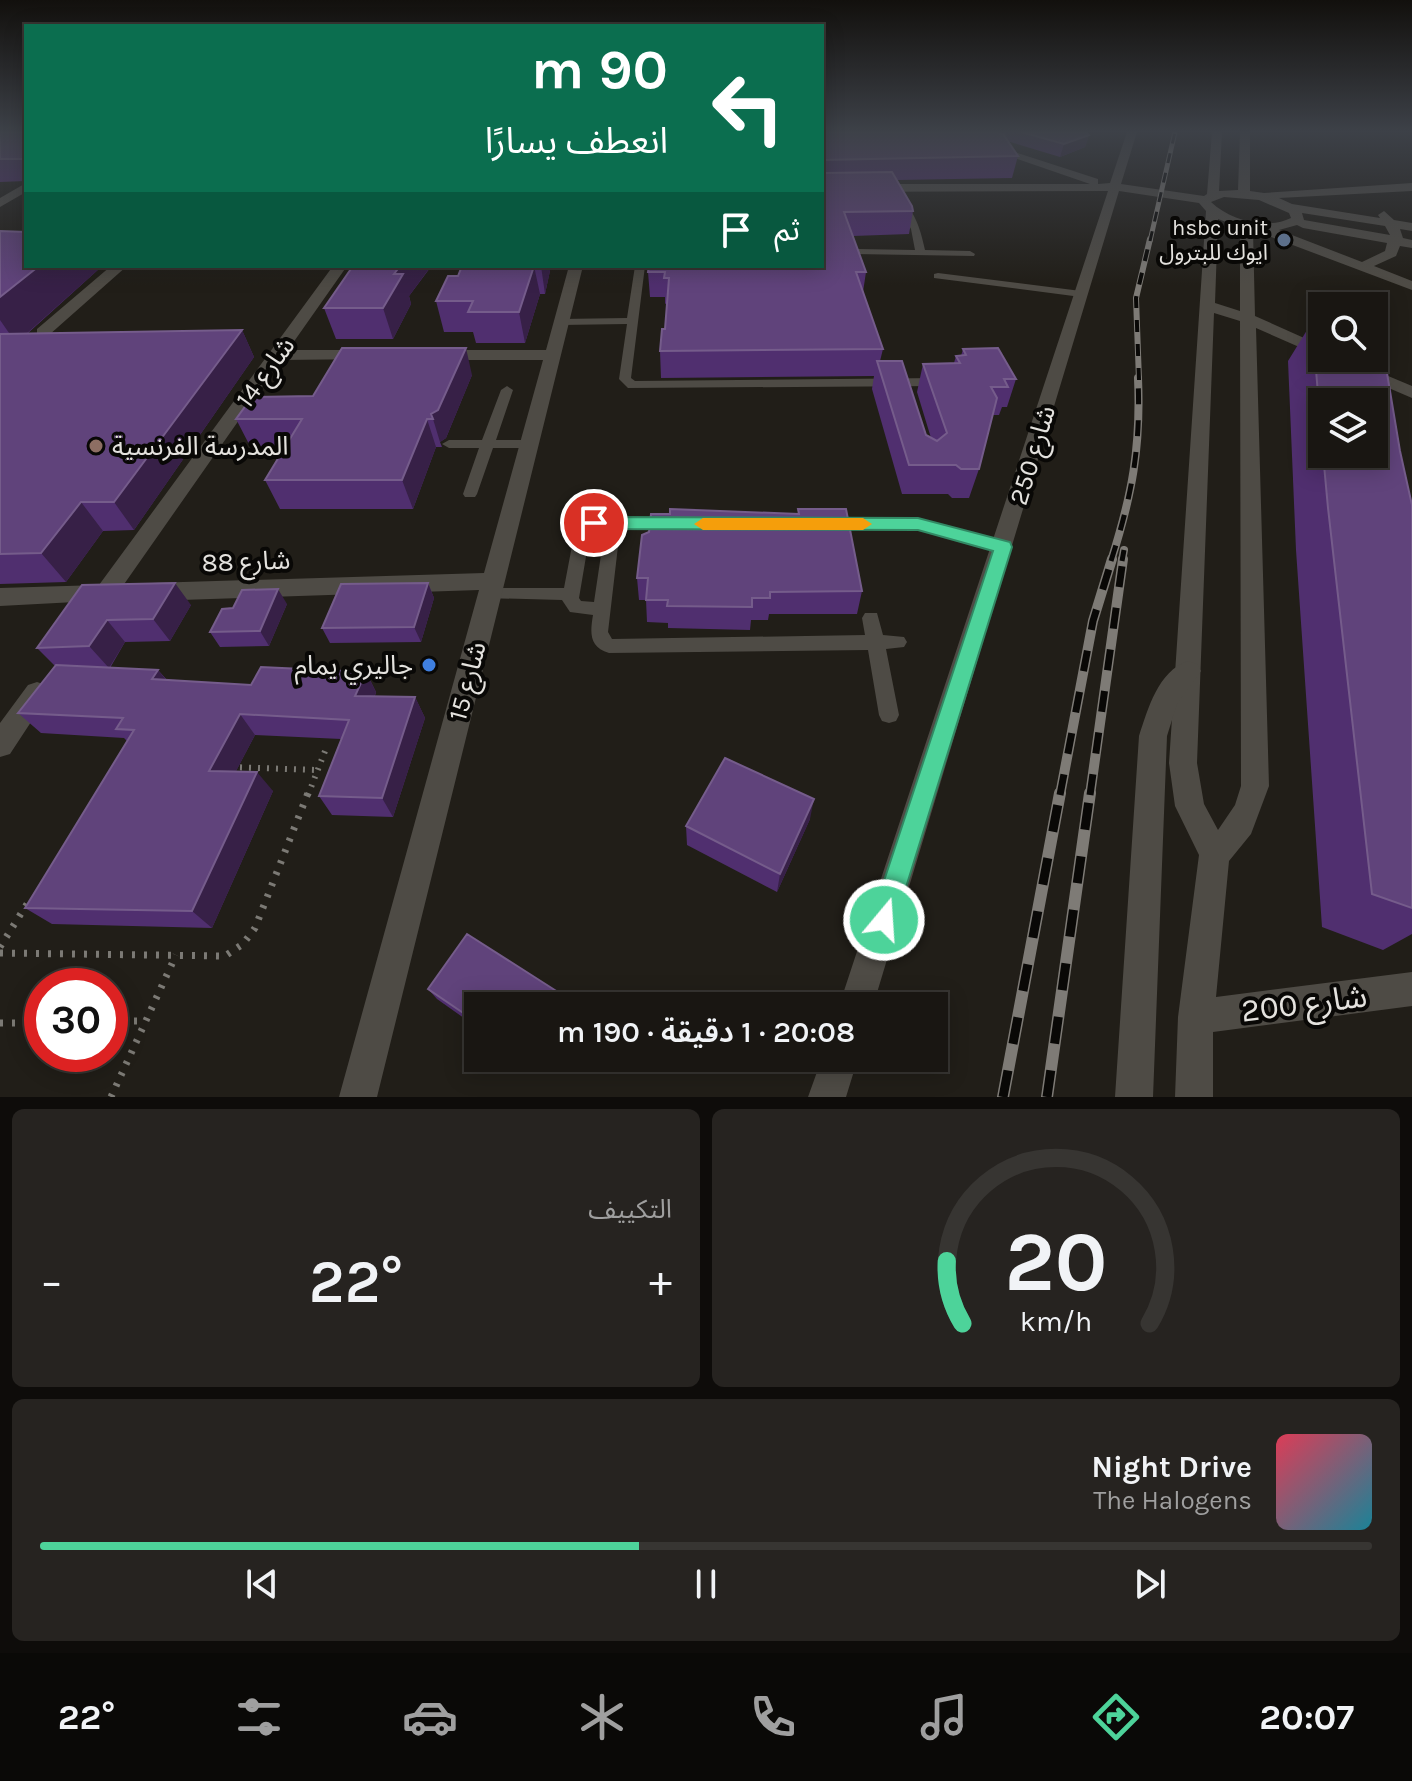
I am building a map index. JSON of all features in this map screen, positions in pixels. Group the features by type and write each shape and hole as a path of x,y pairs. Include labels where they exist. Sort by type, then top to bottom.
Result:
{"street":[{"path":"1102,183 1210,202 1250,195 1412,187"},
{"name":"شارع 250","path":"860,992 1115,183"},
{"path":"1194,1097 1196,1017 1214,854 1190,806 1185,783 1212,183"},
{"path":"1249,183 1250,195"},
{"path":"824,188 1114,187"},
{"path":"0,189 24,189"},
{"path":"0,203 24,189"},
{"path":"1347,190 1375,207 1392,224 1397,235 1391,253 1362,267"},
{"path":"1250,195 1289,207 1412,227"},
{"path":"1210,202 1248,224 1412,286"},
{"path":"1289,207 1298,216 1294,223"},
{"path":"1248,224 1294,223 1412,244"},
{"path":"1214,854 1233,838 1245,819 1255,786 1248,224"},
{"path":"43,332 118,268"},
{"name":"شارع 14","path":"105,594 339,268"},
{"name":"شارع 15","path":"358,1097 575,268"},
{"path":"1207,306 1247,318 1308,346"},
{"path":"277,355 384,355"},
{"path":"415,355 553,355"},
{"path":"1365,372 1412,393"},
{"path":"1372,375 1375,388"},
{"name":"شارع 88","path":"0,597 492,587"},
{"path":"1134,1097 1153,736 1165,699 1188,671"},
{"path":"0,745 37,693"},
{"name":"شارع 200","path":"1196,1017 1412,989"},
{"path":"827,1097 835,1072"}],"lane":[{"path":"892,188 916,229 921,253"},
{"path":"858,252 970,254"},
{"path":"640,268 625,379 632,385 906,389 940,382"},
{"path":"938,276 1081,294"},
{"path":"561,322 633,321"},
{"path":"470,494 507,390"},
{"path":"449,444 529,444"},
{"path":"602,609 576,607 571,594 583,530 594,523 692,524"},
{"path":"613,524 601,640 619,648 898,642"},
{"path":"818,524 918,524 1003,547"},
{"path":"492,587 571,594"},
{"path":"871,618 889,715"}],"path":[{"path":"33,895 0,950 225,956 243,944 255,928 327,746"},
{"path":"225,767 318,770"},
{"path":"111,1097 176,955"},
{"path":"128,1021 146,1021"},
{"path":"0,1023 24,1023"}],"building":[{"path":"824,183 899,183 912,206 913,211 844,212 866,272 856,272 883,349 660,351 669,278 664,278 665,272 648,272 649,268 824,268"},
{"path":"0,231 24,232 24,268 36,268 0,297"},
{"path":"352,268 398,268 394,274 403,274 383,308 324,308"},
{"path":"461,268 533,268 519,312 468,312 473,301 436,301 448,276 458,276"},
{"name":"المدرسة الفرنسية","path":"242,330 114,502 81,502 41,553 0,554 0,334"},
{"path":"342,348 466,348 438,410 431,414 433,419 427,419 402,480 265,480 302,419 236,419 252,397 313,396"},
{"path":"998,348 1016,379 1004,379 1008,387 991,387 997,398 979,469 961,469 956,465 909,465 877,361 902,361 926,435 937,441 947,433 923,364 960,363 956,356 966,355 963,349"},
{"path":"1316,372 1387,372 1412,505 1412,908 1372,894 1324,468 1388,468 1388,388 1318,388"},
{"path":"670,509 799,514 798,509 846,509 862,591 770,592 770,598 752,598 752,607 667,606 668,600 646,600 648,578 637,578 642,535 649,532 651,514 670,514"},
{"path":"175,583 153,619 107,620 89,646 37,648 82,585"},
{"path":"428,583 414,627 322,628 341,584"},
{"path":"278,589 260,631 210,632 222,609 233,608 242,590"},
{"path":"56,665 158,670 152,679 251,685 261,667 366,672 355,696 415,697 382,798 319,796 349,720 240,714 209,771 257,772 192,911 25,908 134,730 116,729 123,718 18,713"},
{"path":"725,758 814,799 780,874 686,826"},
{"path":"467,934 558,992 464,992 464,1013 428,989"}],"railway":[{"path":"1150,241 1163,183"},
{"path":"1139,380 1136,298 1150,239"},
{"path":"1111,561 1134,471 1138,378"},
{"path":"1122,561 1124,550"},
{"path":"1060,795 1093,621 1112,559"},
{"path":"1090,795 1123,559"},
{"path":"1003,1097 1060,793"},
{"path":"1047,1097 1090,793"}],"slow traffic":[{"path":"703,524 863,524"}],"place":[{"name":"hsbc unit ايوك للبترول","path":"1284,240"},
{"name":"المدرسة الفرنسية","path":"96,446"},
{"name":"جاليري يمام","path":"429,665"}],"route":[{"path":"594,523 918,524 1003,547 884,920"}]}
